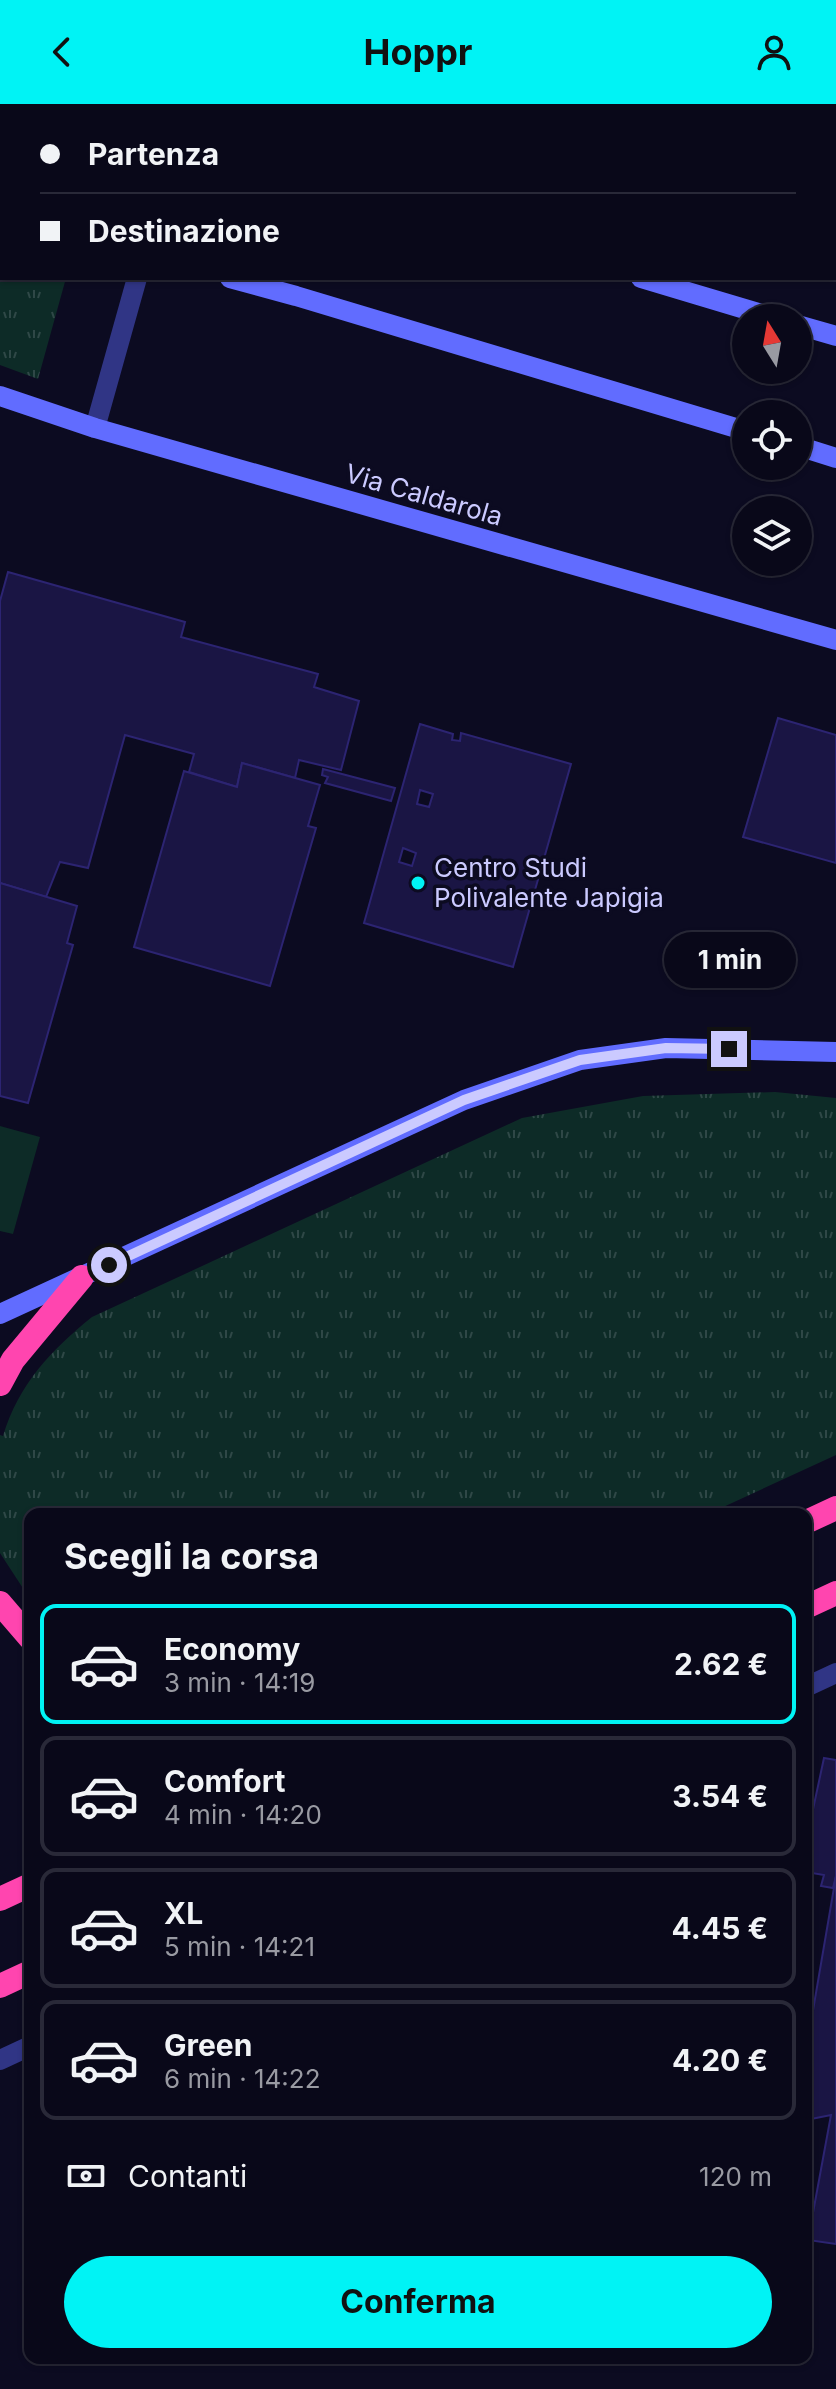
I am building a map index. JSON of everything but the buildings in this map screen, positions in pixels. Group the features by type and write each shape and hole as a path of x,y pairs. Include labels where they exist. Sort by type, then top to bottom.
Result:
{"highway":[{"path":"0,1384 13,1360 82,1277"},
{"path":"812,1519 836,1508"},
{"path":"812,1604 836,1593"},
{"path":"0,1603 24,1631"},
{"path":"812,1616 836,1610"},
{"path":"0,1899 24,1888"},
{"path":"0,1986 24,1975"}],"street":[{"path":"95,428 136,280"},
{"path":"237,280 732,427"},
{"path":"648,280 732,305"},
{"path":"812,329 836,336"},
{"name":"Via Caldarola","path":"0,396 95,428 836,640"},
{"path":"812,450 836,458"},
{"path":"0,1314 464,1100 580,1060 666,1048 836,1052"},
{"path":"812,1684 836,1673"},
{"path":"0,2060 24,2049"}],"green space":[{"path":"0,280 65,280 38,379 0,365"},
{"path":"775,1092 836,1098 836,1455 721,1508 24,1508 24,1590 0,1553 0,1435 3,1436 27,1384 50,1356 92,1317 522,1118 643,1096"},
{"path":"0,1126 40,1137 13,1234 0,1231"}],"place":[{"name":"Centro Studi Polivalente Japigia","path":"418,883"}],"route":[{"path":"109,1265 464,1100 580,1060 666,1048 729,1049"}]}
